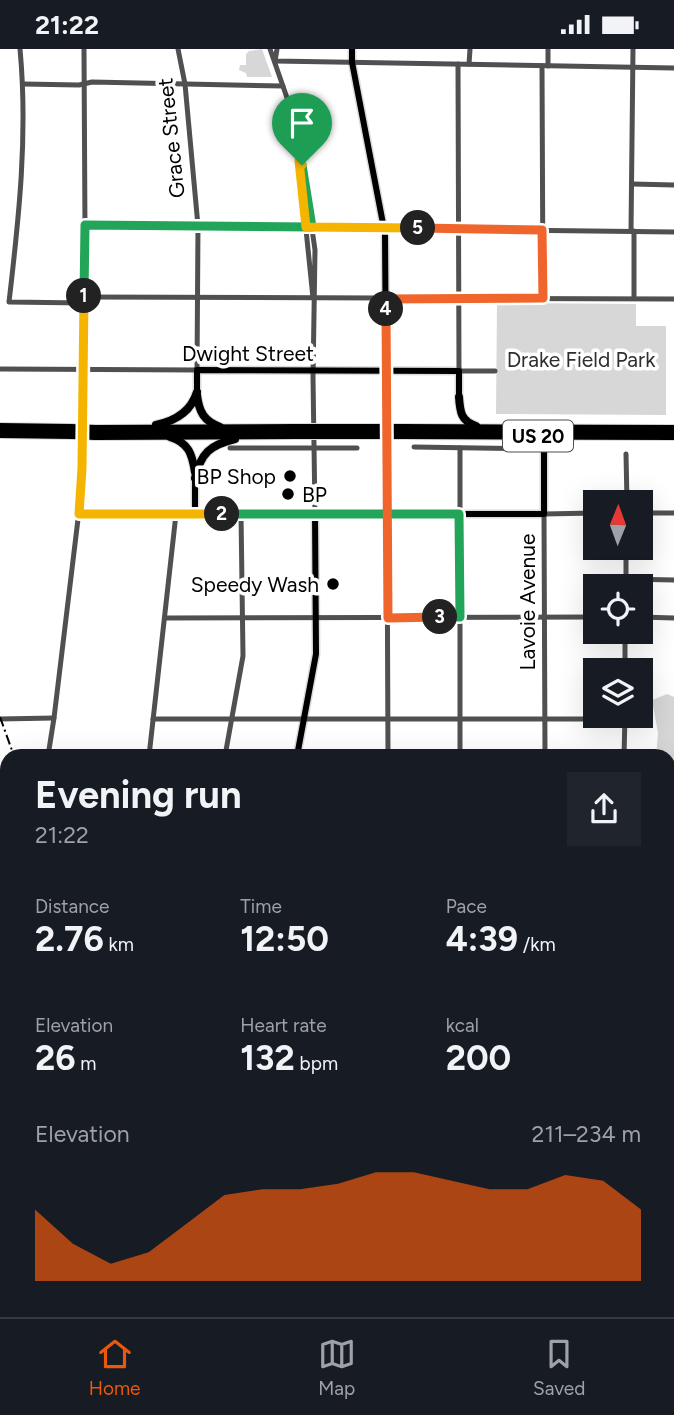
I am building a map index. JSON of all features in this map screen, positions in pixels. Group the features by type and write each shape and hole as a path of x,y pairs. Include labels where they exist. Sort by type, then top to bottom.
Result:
{"highway":[{"path":"137,429 160,425 178,417 194,401 197,392"},
{"path":"197,392 203,417 218,426 230,429"},
{"path":"458,397 463,419 485,429"},
{"name":"US 20","path":"0,427 71,432"},
{"name":"US 20","path":"95,432 230,429 674,436"},
{"name":"US 20","path":"402,432 674,429"},
{"name":"US 20","path":"0,434 95,432 164,436 257,436 296,432"},
{"path":"164,436 186,445 193,459 195,478"},
{"path":"195,478 205,453 237,438 257,436"},
{"path":"544,449 558,440 613,436"}],"main road":[{"path":"352,49 352,62 384,228 387,514"},
{"name":"Dwight Street","path":"197,370 459,371"},
{"name":"Grace Street","path":"197,370 197,392"},
{"path":"458,397 459,371"},
{"name":"Lavoie Avenue","path":"544,449 544,514"},
{"path":"195,478 195,514 544,514"},
{"path":"298,749 316,654 315,514"}],"street":[{"path":"20,49 23,162 9,302 198,298 674,299"},
{"path":"49,749 79,514 82,468 85,49"},
{"name":"Grace Street","path":"178,49 185,84 198,226 197,370"},
{"path":"270,49 293,115 300,158 302,195 309,227 313,298 315,514"},
{"path":"275,61 277,49"},
{"path":"469,64 470,49"},
{"path":"543,298 545,66 548,49"},
{"path":"633,49 634,298"},
{"path":"275,61 674,68"},
{"path":"458,64 459,371"},
{"path":"23,84 283,86"},
{"path":"632,184 674,184"},
{"path":"85,225 674,232"},
{"name":"Dwight Street","path":"0,369 197,370"},
{"name":"Dwight Street","path":"459,371 495,371"},
{"path":"414,447 544,449"},
{"path":"230,448 357,448"},
{"path":"460,448 460,749"},
{"path":"626,454 627,490"},
{"path":"544,514 583,513"},
{"path":"653,513 674,513"},
{"path":"79,514 195,514"},
{"path":"150,749 176,514"},
{"path":"226,749 243,656 242,514"},
{"path":"387,514 388,749"},
{"name":"Lavoie Avenue","path":"544,514 545,749"},
{"path":"653,581 674,580"},
{"path":"165,618 583,617"},
{"path":"653,617 674,618"},
{"path":"0,719 54,718"},
{"path":"153,719 583,718"},
{"path":"624,749 625,728"}],"green space":[{"path":"262,49 272,77 247,77 246,73 239,70 240,65 246,65 246,54 249,51"},
{"name":"Drake Field Park","path":"497,303 636,304 636,326 666,326 666,415 496,414"},
{"path":"667,694 674,697 674,749 657,749 658,733 653,700"}],"railway":[{"path":"0,717 11,749"}],"place":[{"name":"BP Shop","path":"290,476"},
{"name":"BP","path":"288,494"},
{"name":"Speedy Wash","path":"333,584"}],"route":[{"path":"302,165 300,158 299,161 304,216 306,227 542,230 543,298 386,299 386,377 387,514 388,618 460,617 459,514 387,514 380,514 321,514 307,514 79,514 85,225 312,227 302,165"}]}
